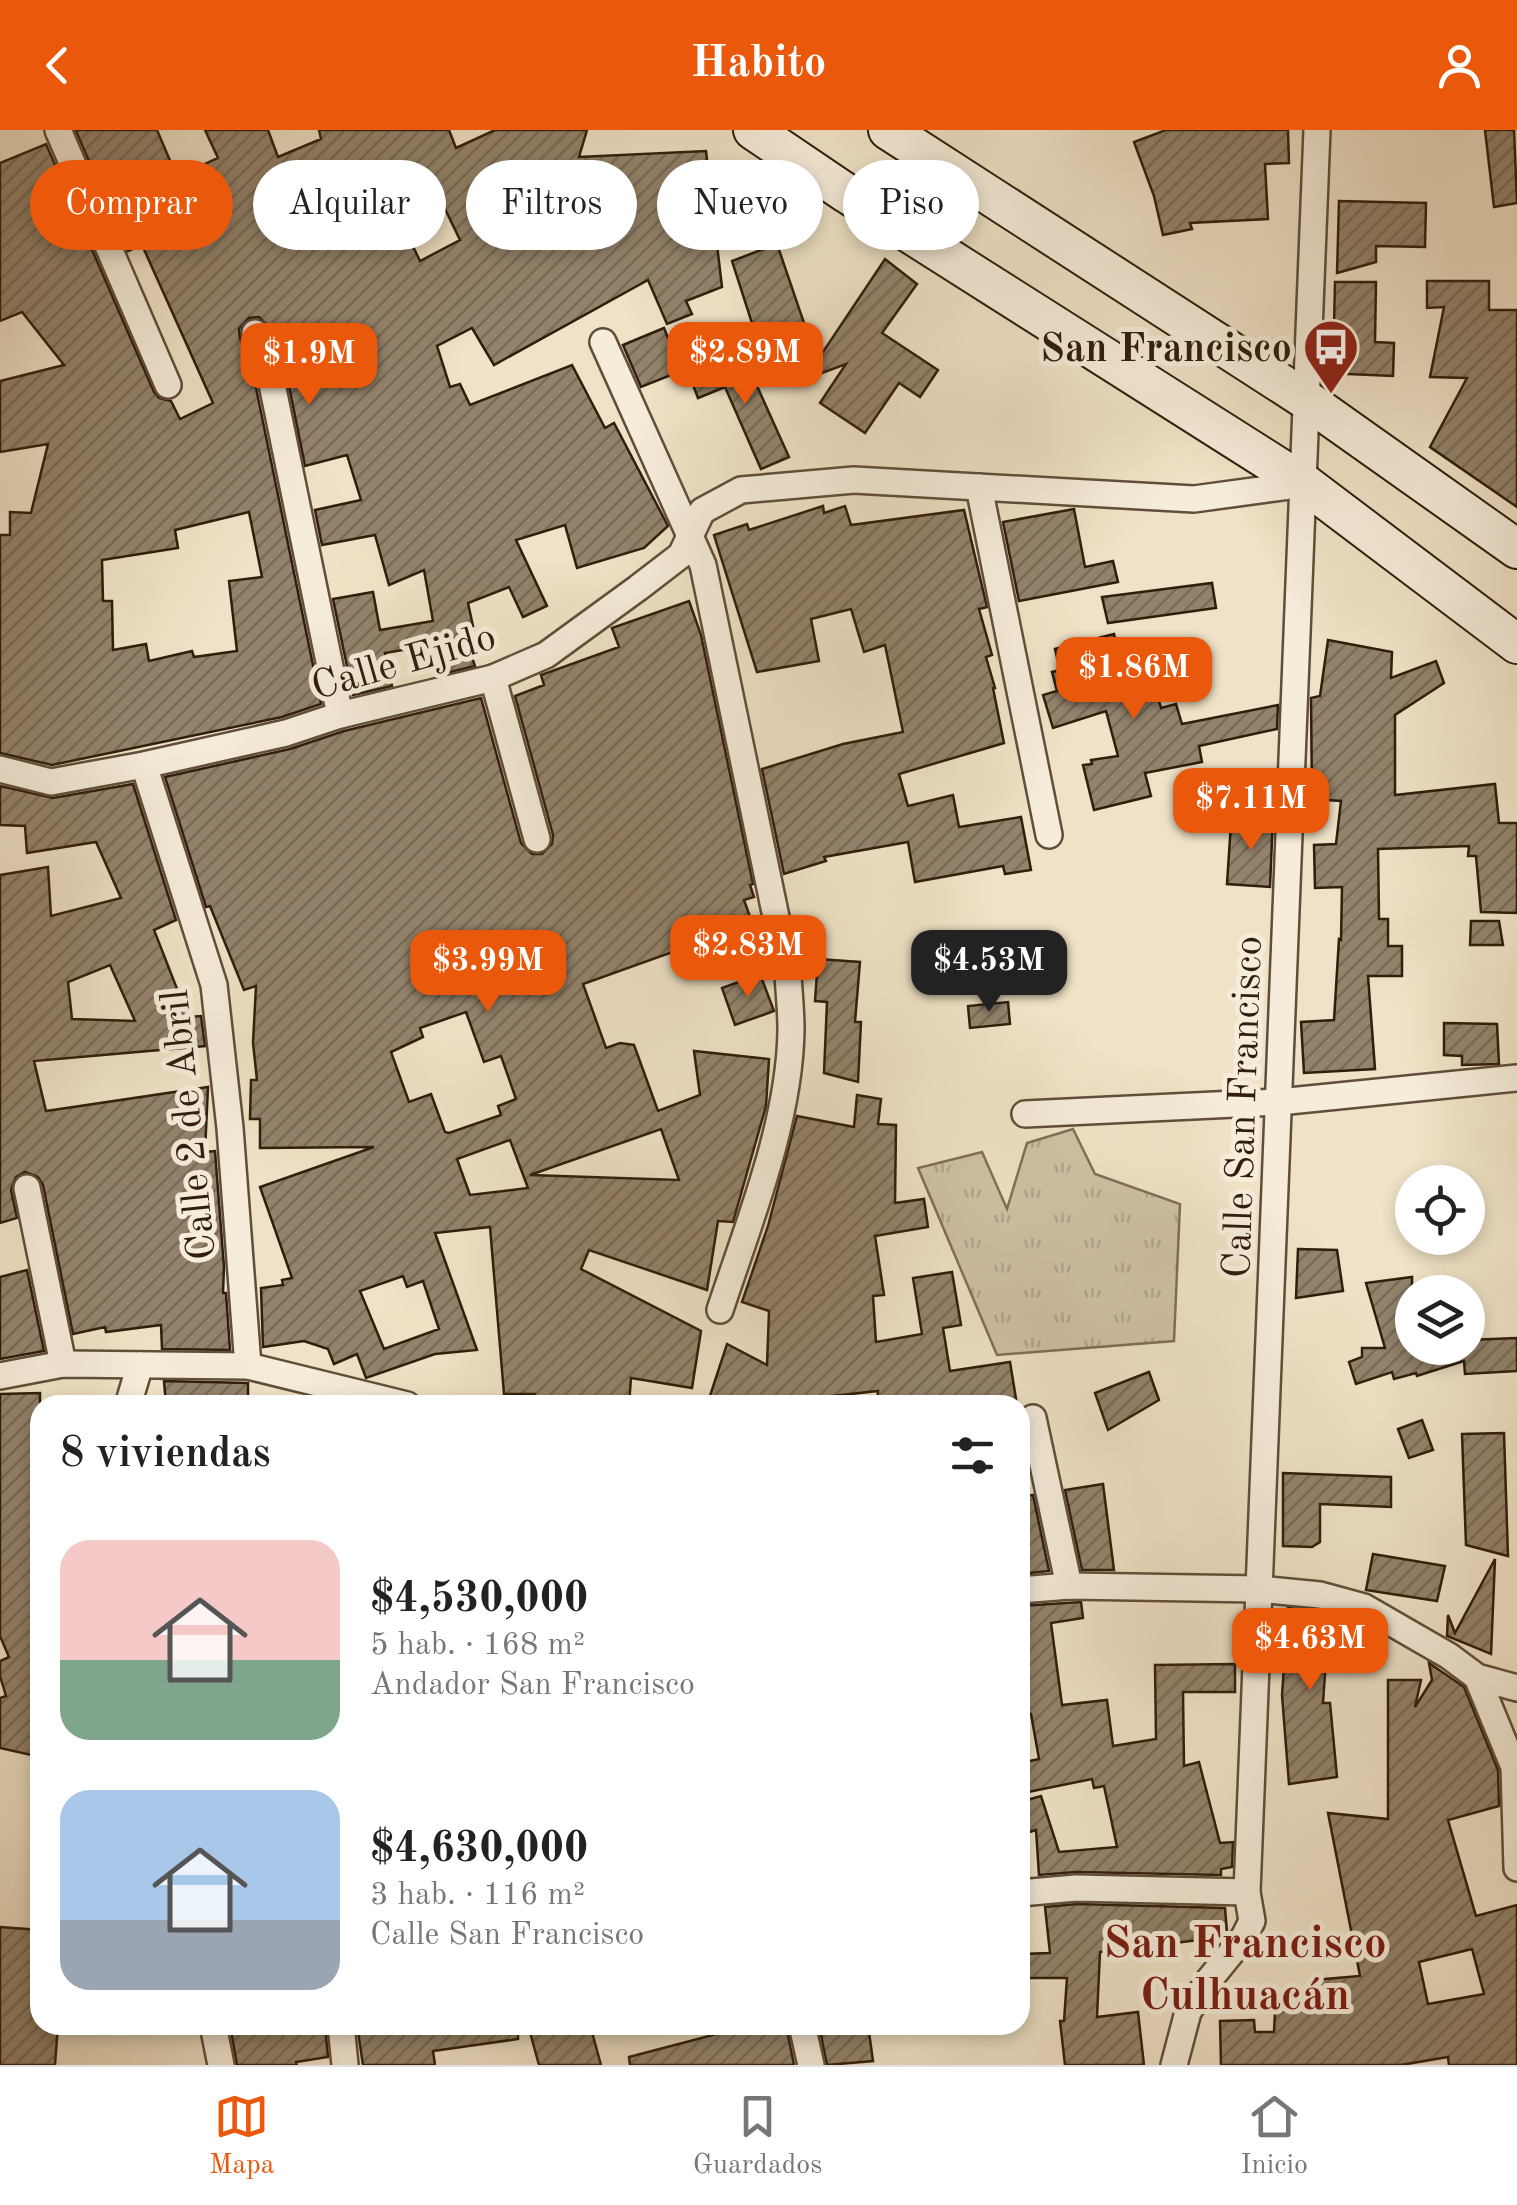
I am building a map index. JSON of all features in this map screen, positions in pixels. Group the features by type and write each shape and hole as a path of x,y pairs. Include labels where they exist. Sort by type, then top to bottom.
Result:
{"main road":[{"path":"753,130 1305,484 1507,629"},
{"path":"888,130 1500,524 1517,549"}],"street":[{"path":"58,130 168,385"},
{"name":"Calle San Francisco","path":"1174,2065 1188,2012 1252,1922 1246,1892 1317,130"},
{"path":"255,333 272,384 340,715"},
{"path":"604,342 703,565 788,975 791,1031 784,1089 763,1178 720,1310"},
{"name":"Calle Ejido","path":"0,769 51,782 144,765 286,733 340,715 493,678 546,654 681,555 702,511 741,490 854,480 1194,500 1305,484"},
{"path":"979,487 1049,834"},
{"path":"493,678 538,839"},
{"name":"Calle 2 de Abril","path":"144,765 214,985 230,1128 248,1366"},
{"path":"1025,1114 1278,1102 1517,1078"},
{"path":"27,1188 62,1364"},
{"path":"0,1376 62,1364 248,1366 314,1393"},
{"path":"131,1395 140,1364"},
{"path":"1033,1418 1069,1586"},
{"path":"1030,1589 1069,1586 1258,1589 1320,1595 1364,1607 1449,1656 1477,1677 1517,1688"},
{"path":"1477,1677 1514,1766 1517,1868"},
{"path":"1030,1892 1076,1888 1246,1892"},
{"path":"215,2035 220,2065"},
{"path":"343,2035 345,2065"},
{"path":"804,2035 810,2065"}],"green space":[{"path":"1073,1129 1095,1174 1180,1204 1174,1341 997,1355 918,1168 982,1152 1007,1209 1027,1143"}],"building":[{"path":"157,130 170,160 89,160 76,131"},
{"path":"205,130 268,130 278,157 321,139 319,130 449,130 456,148 495,130 587,130 579,157 706,151 707,160 657,160 657,250 718,250 722,287 686,301 692,314 667,324 648,280 494,365 472,328 437,346 450,387 460,384 470,405 572,365 605,428 614,423 668,526 644,548 577,568 565,525 516,540 547,606 523,617 509,587 468,603 473,626 469,627 472,645 468,646 475,666 438,675 432,645 385,653 392,686 353,695 333,599 373,592 380,630 433,621 424,570 389,585 375,535 322,545 315,510 361,500 347,455 305,466 288,381 270,328 259,317 249,318 239,329 240,338 256,388 321,704 282,717 52,765 0,753 0,535 10,535 10,512 31,513 48,444 0,452 0,381 64,365 22,312 0,321 0,163 46,144 53,160 30,160 30,250 92,250 154,392 171,401 180,419 213,403 144,250 233,250 233,160 214,160 218,158","holes":["249,512 262,577 229,581 237,651 194,657 192,651 149,661 146,644 113,650 112,601 103,601 102,560 178,548 175,530"]},
{"path":"1166,130 1288,130 1289,163 1265,164 1268,219 1190,223 1192,229 1163,235 1154,196 1134,142"},
{"path":"1485,130 1514,130 1517,203 1494,207"},
{"path":"1339,201 1426,203 1425,247 1376,246 1376,262 1337,273"},
{"path":"761,250 779,250 817,361 885,259 917,284 882,333 938,370 920,397 899,383 865,433 820,403 846,364 792,384 747,353 760,348 732,261"},
{"path":"1427,281 1489,281 1489,310 1517,310 1517,507 1430,447 1467,378 1430,377 1444,307 1427,308"},
{"path":"1335,282 1376,282 1375,342 1394,343 1393,376 1325,373 1326,325 1334,326"},
{"path":"664,328 681,371 641,387 623,345"},
{"path":"743,355 789,457 761,469 725,387 698,398 690,377"},
{"path":"823,506 824,513 845,506 851,525 964,510 987,607 979,609 992,655 986,657 1004,743 899,774 908,806 953,795 959,827 1021,817 1031,870 1005,874 1003,866 915,882 908,842 824,857 826,861 784,874 762,769 843,744 903,732 885,645 864,652 851,609 811,619 819,661 757,672 714,535 747,524 749,530"},
{"path":"1074,509 1085,567 1113,561 1118,582 1019,601 1003,522"},
{"path":"1212,583 1216,608 1108,623 1102,597"},
{"path":"689,601 701,635 753,884 750,885 754,897 744,900 768,967 747,974 731,931 583,984 606,1048 620,1043 634,1045 658,1111 700,1095 694,1051 769,1059 766,1106 733,1222 718,1221 707,1290 589,1250 581,1269 701,1331 692,1388 631,1378 630,1395 504,1394 490,1227 435,1233 477,1350 435,1354 366,1378 357,1354 334,1364 328,1349 304,1341 263,1347 261,1288 283,1285 282,1280 292,1278 260,1187 374,1147 260,1148 260,1119 250,1119 251,1080 257,1080 253,1043 256,986 244,990 210,906 206,907 165,777 290,749 344,731 481,698 521,843 532,854 542,854 552,844 553,835 515,696 544,685 541,675 619,647 612,628","holes":["466,1012 484,1062 501,1056 516,1099 498,1106 501,1115 449,1133 445,1132 431,1094 409,1102 391,1052 423,1037 420,1028","661,1129 679,1180 530,1175","510,1140 528,1188 470,1195 457,1159","403,1276 407,1287 423,1281 439,1329 384,1349 360,1291"]},
{"path":"1114,634 1128,687 1153,679 1161,708 1176,704 1182,724 1278,705 1277,729 1199,746 1202,762 1145,773 1151,796 1094,810 1083,765 1118,756 1106,711 1053,728 1043,695 1057,691 1052,672 1060,670 1055,649"},
{"path":"1328,640 1392,652 1391,678 1436,661 1444,683 1395,715 1395,795 1495,784 1499,823 1517,823 1517,913 1481,912 1476,856 1468,856 1469,846 1378,849 1379,919 1388,919 1388,946 1402,946 1402,976 1368,976 1375,1069 1304,1073 1301,1022 1334,1020 1341,940 1342,887 1315,888 1314,845 1336,844 1341,801 1312,799 1311,698 1320,696"},
{"path":"133,784 176,920 154,930 188,1017 201,1016 205,1046 34,1061 46,1111 208,1087 205,1152 215,1151 230,1350 162,1349 161,1325 106,1332 105,1327 73,1334 43,1185 38,1177 25,1172 16,1177 11,1190 17,1218 0,1223 0,875 48,867 51,916 121,898 96,842 27,853 25,826 0,825 0,786 53,798","holes":["110,965 135,1021 72,1019 68,982"]},
{"path":"1273,816 1270,887 1227,884 1231,823"},
{"path":"1471,921 1499,921 1503,945 1470,945"},
{"path":"818,959 860,962 855,1022 861,1022 858,1082 824,1073 827,1002 815,1001"},
{"path":"760,974 774,1011 735,1025 722,988"},
{"path":"1008,1002 1010,1024 970,1028 968,1006"},
{"path":"1444,1023 1497,1024 1499,1064 1462,1065 1462,1056 1444,1055"},
{"path":"857,1095 881,1099 878,1124 896,1125 895,1203 924,1199 928,1227 875,1236 884,1295 873,1296 876,1342 922,1334 913,1278 952,1272 961,1325 943,1328 950,1371 1010,1362 1015,1395 878,1395 878,1391 842,1395 710,1395 727,1344 767,1365 769,1311 742,1302 768,1226 797,1116 854,1127"},
{"path":"1298,1249 1337,1250 1343,1291 1296,1298"},
{"path":"27,1270 44,1351 0,1359 0,1277"},
{"path":"1395,1279 1395,1365 1451,1365 1394,1379 1392,1372 1356,1384 1349,1362 1362,1357 1362,1348 1385,1348 1366,1283"},
{"path":"1517,1338 1517,1371 1465,1374 1464,1365 1485,1365 1485,1339"},
{"path":"1149,1372 1159,1400 1108,1430 1095,1393"},
{"path":"164,1381 248,1383 248,1395 165,1395"},
{"path":"40,1393 30,1395 30,1755 0,1748 0,1698 6,1696 0,1661 9,1657 0,1636 0,1394"},
{"path":"1422,1420 1433,1450 1409,1458 1398,1429"},
{"path":"1504,1433 1508,1556 1466,1545 1462,1434"},
{"path":"1283,1473 1391,1477 1391,1507 1320,1504 1320,1542 1312,1547 1283,1546"},
{"path":"1103,1484 1114,1570 1082,1570 1065,1490"},
{"path":"1033,1495 1049,1571 1030,1573"},
{"path":"1373,1554 1445,1566 1437,1601 1366,1590"},
{"path":"1495,1559 1491,1654 1447,1636 1448,1615 1455,1633"},
{"path":"1081,1602 1083,1618 1051,1623 1062,1705 1107,1700 1113,1746 1156,1739 1155,1665 1235,1664 1235,1692 1183,1692 1184,1766 1199,1762 1220,1843 1233,1842 1232,1867 1221,1869 1221,1875 1039,1875 1036,1830 1030,1832 1030,1799 1041,1796 1059,1852 1117,1847 1104,1786 1094,1788 1092,1779 1030,1792 1030,1761 1039,1759 1030,1714 1030,1605"},
{"path":"1288,1608 1358,1622 1376,1633 1334,1632 1333,1645 1327,1645 1323,1703 1330,1703 1337,1777 1289,1784 1282,1695"},
{"path":"1429,1663 1464,1687 1498,1770 1499,1806 1448,1820 1476,1916 1517,1905 1517,2065 1449,2065 1448,2057 1401,2065 1221,2065 1220,2021 1254,2020 1255,2032 1274,2032 1275,2012 1317,2007 1314,1980 1360,1976 1328,1813 1388,1819 1388,1680 1421,1680 1415,1707 1432,1680","holes":["1472,1949 1484,1994 1428,2004 1419,1962"]},
{"path":"1077,1904 1225,1908 1227,1932 1223,1937 1100,1952 1097,2017 1138,2012 1144,2065 1065,2065 1060,2021 1064,2021 1067,1978 1030,1978 1030,1954 1050,1953 1045,1907"},
{"path":"0,1927 30,1929 30,2035 57,2035 55,2065 0,2065"},
{"path":"232,2035 326,2035 328,2057 296,2062 297,2065 237,2065"},
{"path":"358,2035 518,2035 518,2039 433,2051 435,2065 363,2065"},
{"path":"531,2035 593,2035 601,2065 539,2065"},
{"path":"713,2035 788,2035 794,2065 630,2065 629,2057"},
{"path":"821,2035 869,2035 873,2061 827,2065"}],"place":[{"name":"San Francisco","path":"1331,396"}],"district":[{"name":"San Francisco Culhuacán","path":"1245,1967"}]}
